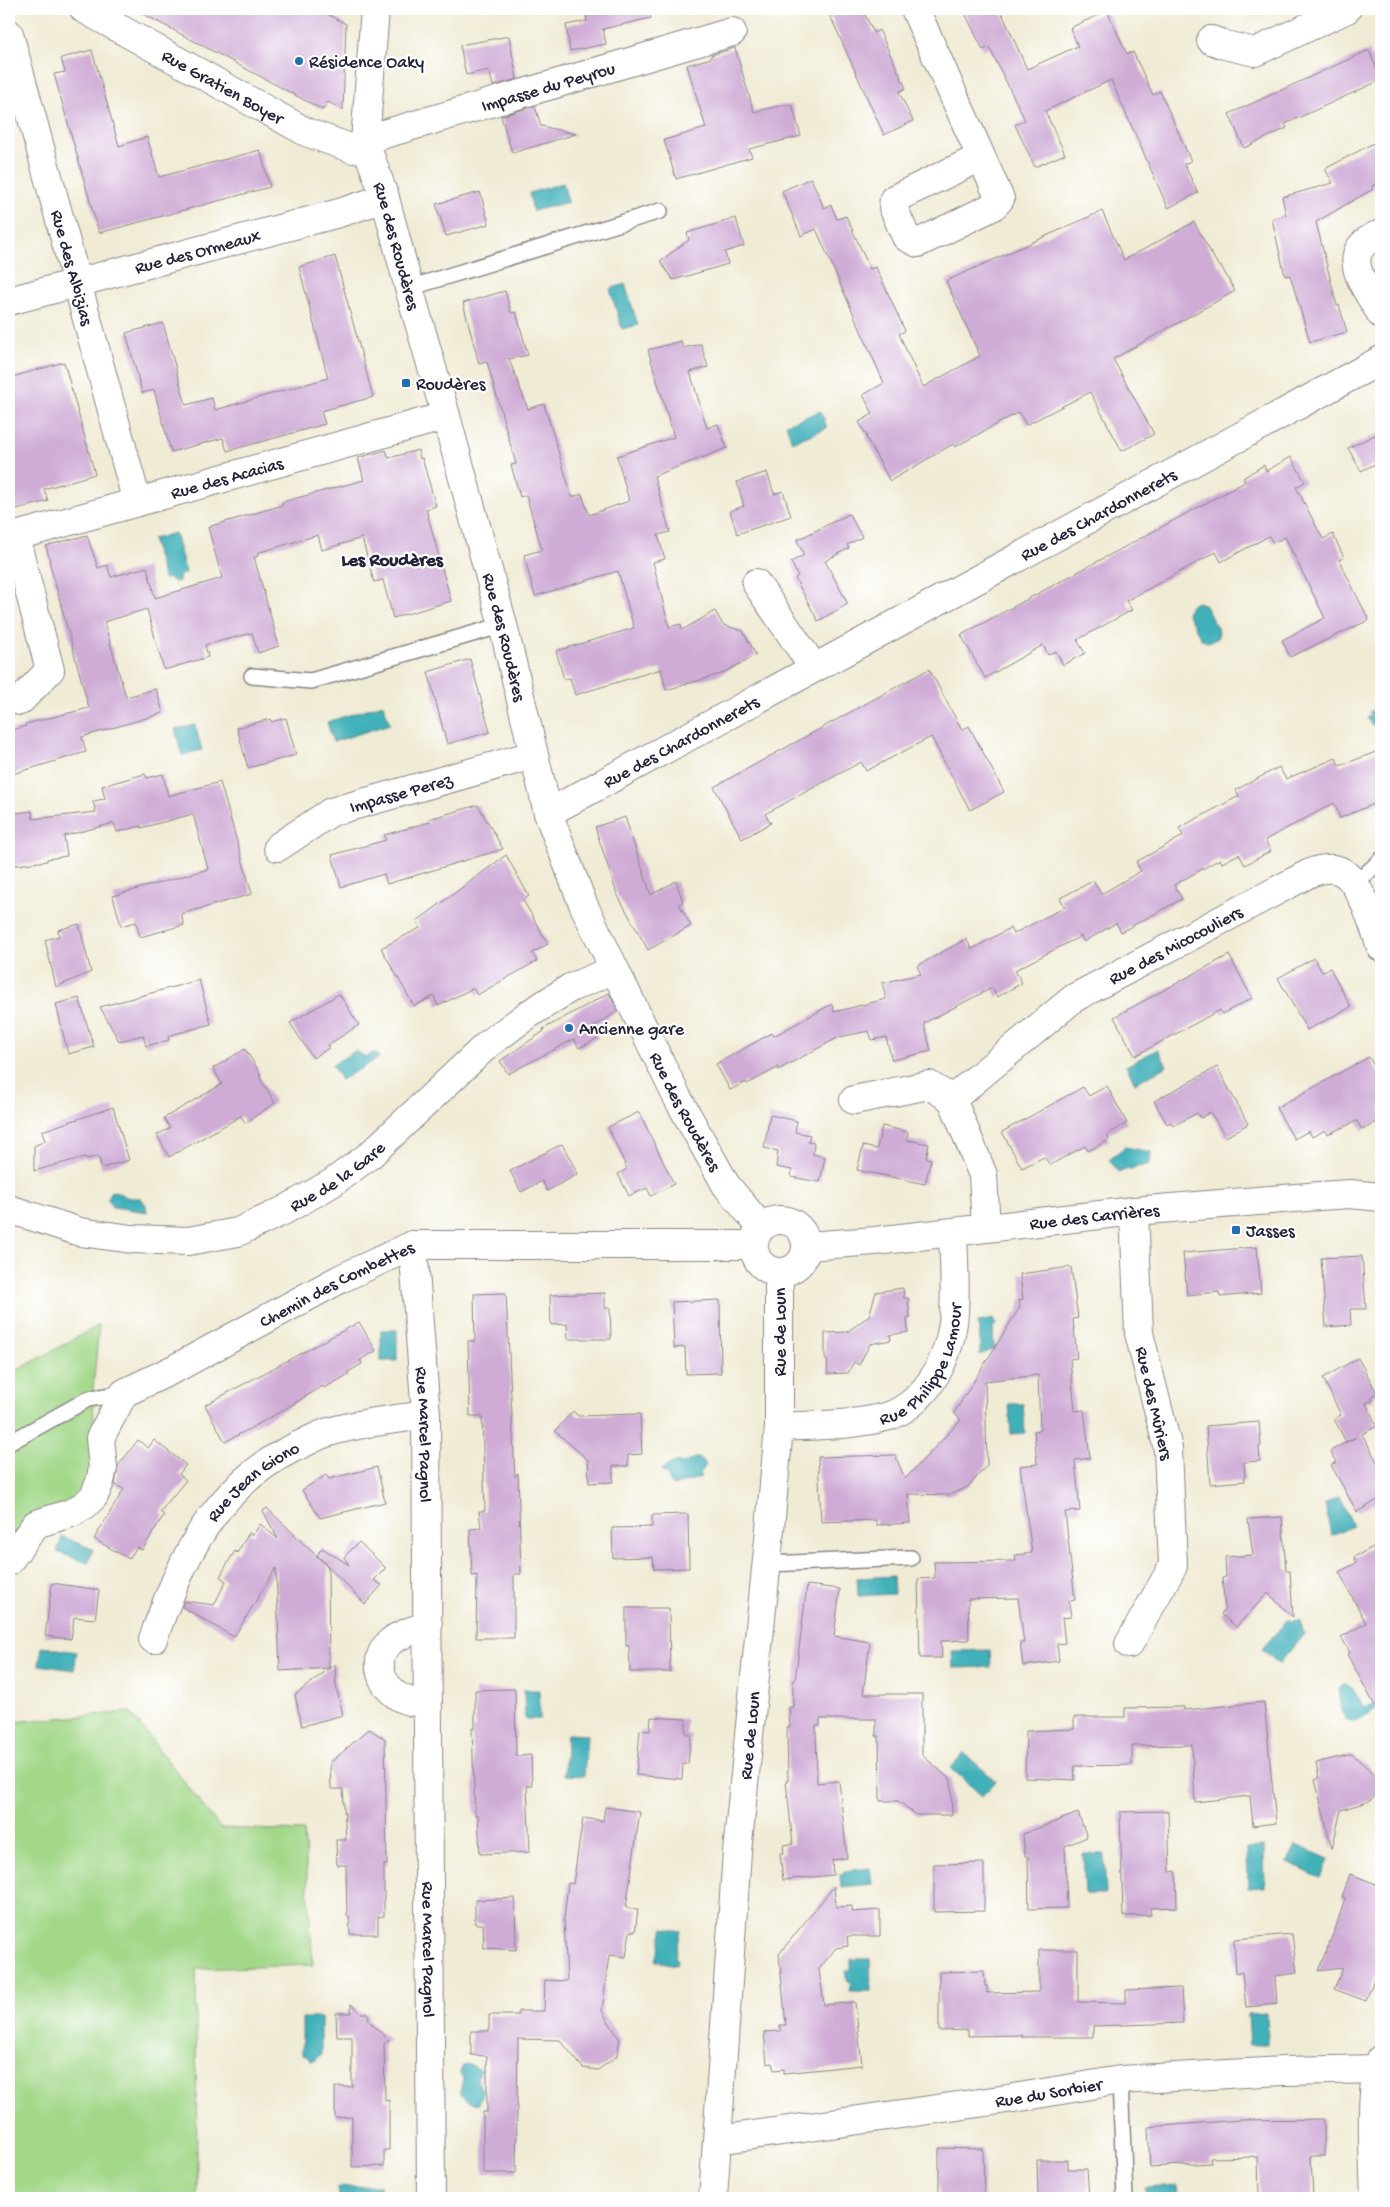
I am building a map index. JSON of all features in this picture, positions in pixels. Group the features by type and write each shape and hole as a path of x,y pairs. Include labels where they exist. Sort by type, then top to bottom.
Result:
{"street":[{"name":"Rue Gratien Boyer","path":"84,9 306,132 353,149 365,142"},
{"name":"Rue des Roudères","path":"376,9 365,142 385,198 408,288 446,416 503,625 548,813 582,904 613,970 677,1097 757,1236"},
{"path":"915,9 981,157"},
{"path":"1211,40 1255,52 1346,9"},
{"name":"Impasse du Peyrou","path":"365,142 391,132 732,32"},
{"name":"Rue des Albizias","path":"9,34 137,502"},
{"name":"Rue des Ormeaux","path":"9,301 339,213 385,198"},
{"path":"1381,234 1376,235 1363,244 1356,256 1358,274 1381,314"},
{"name":"Rue des Chardonnerets","path":"548,813 1381,360"},
{"name":"Rue des Acacias","path":"12,537 446,416"},
{"path":"12,537 50,670 20,701"},
{"path":"756,584 814,668"},
{"name":"Impasse Perez","path":"278,847 331,812 533,755"},
{"name":"Rue des Micocouliers","path":"952,1099 1074,998 1308,874 1322,869 1339,870 1355,884 1364,900 1381,947"},
{"name":"Rue de la Gare","path":"9,1209 80,1232 132,1239 188,1241 238,1232 283,1211 332,1183 370,1155 487,1045 529,1014 570,988 613,970"},
{"path":"854,1100 929,1085 952,1099 983,1174 986,1228"},
{"name":"Rue des Carrières","path":"806,1246 953,1232 1134,1211 1350,1194 1381,1197"},
{"name":"Rue des Mûriers","path":"1129,1644 1173,1566 1168,1449 1139,1333 1134,1211"},
{"path":"780,1219 791,1221 799,1227 805,1236 806,1246 804,1257 798,1265 789,1271 769,1270 760,1264 755,1256 757,1236 770,1221 780,1219"},
{"name":"Rue Philippe Lamour","path":"779,1427 857,1423 891,1415 920,1398 937,1374 951,1341 955,1315 953,1232"},
{"name":"Chemin des Combettes","path":"124,1393 176,1368 340,1279 413,1245 757,1236"},
{"name":"Rue Marcel Pagnol","path":"413,1245 426,1414 431,2198"},
{"name":"Rue de Loun","path":"713,2198 737,1852 767,1564 779,1427 779,1272"},
{"path":"9,1561 36,1524 71,1513 85,1505 94,1496 103,1468 100,1438 124,1393"},
{"name":"Rue Jean Giono","path":"153,1639 186,1557 208,1520 238,1486 276,1457 326,1432 426,1414"},
{"path":"428,1626 390,1643 382,1655 379,1667 384,1681 394,1693 410,1702 428,1701"},
{"path":"1375,2198 1374,2102 1380,2066"},
{"name":"Rue du Sorbier","path":"718,2140 1014,2098 1120,2080 1380,2066"}],"lane":[{"path":"408,288 660,211"},
{"path":"252,676 312,681 503,625"},
{"path":"1355,884 1381,860"},
{"name":"Chemin des Combettes","path":"9,1443 88,1399 124,1393"},
{"path":"767,1564 911,1558"},
{"path":"1120,2080 1125,2198"}],"green space":[{"path":"99,1325 93,1389 95,1478 82,1494 9,1546 9,1375"},
{"path":"9,1667 11,1667 12,1722 130,1712 220,1828 304,1831 313,1965 196,1969 197,2198 9,2198"}],"water":[{"path":"563,183 568,202 533,211 529,193"},
{"path":"625,284 638,325 622,329 610,289"},
{"path":"821,411 827,428 792,442 786,424"},
{"path":"175,533 186,573 180,575 179,581 175,582 168,578 164,579 152,539"},
{"path":"1197,602 1204,604 1219,632 1217,639 1208,642 1202,640 1187,613 1189,606"},
{"path":"383,704 390,724 333,742 327,722"},
{"path":"1381,706 1381,725 1377,727 1371,724 1367,718 1371,715 1369,712"},
{"path":"195,725 202,750 182,755 175,729"},
{"path":"1158,1049 1167,1066 1135,1083 1126,1066"},
{"path":"355,1051 366,1057 375,1052 379,1058 341,1080 332,1065"},
{"path":"1125,1147 1151,1152 1150,1164 1118,1172 1109,1159"},
{"path":"115,1191 129,1198 141,1198 146,1205 147,1212 112,1207 108,1199 110,1192"},
{"path":"993,1319 996,1325 993,1327 994,1349 980,1355 978,1322"},
{"path":"381,1330 397,1330 397,1361 381,1361"},
{"path":"1009,1404 1023,1404 1025,1433 1011,1434"},
{"path":"694,1458 700,1458 706,1465 700,1474 701,1477 673,1486 668,1476 661,1470 674,1462 683,1464"},
{"path":"1339,1497 1353,1526 1331,1535 1325,1504"},
{"path":"62,1537 93,1549 88,1563 57,1552"},
{"path":"893,1576 894,1594 858,1596 857,1578"},
{"path":"1289,1618 1292,1621 1300,1620 1304,1634 1279,1664 1262,1649"},
{"path":"42,1647 77,1652 74,1670 39,1665"},
{"path":"990,1650 991,1667 953,1668 952,1651"},
{"path":"1345,1684 1352,1688 1365,1708 1373,1704 1377,1708 1359,1719 1347,1721 1341,1711 1338,1689"},
{"path":"524,1690 539,1690 540,1719 525,1719"},
{"path":"567,1734 587,1735 584,1776 564,1775"},
{"path":"964,1753 996,1781 982,1796 951,1768"},
{"path":"1296,1845 1329,1859 1321,1877 1288,1863"},
{"path":"1264,1847 1265,1887 1248,1888 1247,1848"},
{"path":"1083,1854 1104,1854 1106,1894 1085,1894"},
{"path":"870,1868 872,1884 841,1887 840,1875 844,1875 844,1871"},
{"path":"664,1928 681,1931 675,1958 678,1959 677,1965 656,1961"},
{"path":"851,1959 870,1959 871,1991 850,1991 851,1983 846,1980 846,1971 851,1969"},
{"path":"1266,2013 1267,2045 1250,2045 1248,2014"},
{"path":"302,2018 321,2018 321,2056 318,2056 315,2060 311,2061 302,2055"},
{"path":"469,2064 481,2070 477,2079 483,2093 479,2103 468,2101 460,2092 463,2079 460,2073 463,2065"},
{"path":"380,2186 380,2198 339,2198 338,2187"},
{"path":"1178,2186 1179,2198 1145,2198 1145,2188"}],"building":[{"name":"Résidence Oaky","path":"134,9 318,9 346,24 343,110 328,102 323,110"},
{"path":"585,9 650,9 651,18 603,29 606,44 570,51 566,25 587,21"},
{"path":"827,9 862,9 874,33 879,30 906,88 899,92 913,121 884,135"},
{"path":"963,9 1000,9 1027,69 1078,46 1070,28 1107,11 1127,54 1133,52 1153,95 1160,91 1191,161 1184,164 1198,193 1168,208 1111,80 1045,111 1065,154 1035,167 1015,125 1025,120 989,47 983,50"},
{"path":"509,36 517,79 493,86 489,70 466,75 460,45"},
{"path":"735,48 754,112 783,105 792,105 801,136 749,149 752,157 676,179 664,140 706,128 687,65"},
{"path":"92,50 119,146 147,137 159,177 260,150 270,187 99,233 54,74 65,72 61,58"},
{"path":"1369,50 1381,80 1285,124 1287,128 1244,148 1229,114"},
{"path":"535,106 541,126 576,134 512,153 501,116"},
{"path":"1381,139 1381,181 1372,186 1373,189 1316,222 1337,306 1339,305 1347,332 1310,342 1290,275 1285,276 1272,219 1286,215 1282,197 1333,183 1325,169"},
{"path":"811,178 824,208 831,205 837,219 846,216 870,269 876,267 905,331 899,334 923,387 980,356 946,281 1102,211 1124,260 1194,222 1235,291 1113,359 1154,434 1122,451 1090,392 1026,425 1019,412 955,447 953,444 890,481 859,422 873,414 863,395 884,383 816,229 801,236 782,191"},
{"path":"480,192 489,224 446,236 436,204"},
{"path":"736,218 744,246 725,252 728,264 673,280 660,261 689,240 687,233"},
{"path":"335,256 373,397 321,411 325,424 275,438 227,451 223,438 171,452 154,390 142,393 126,333 163,323 186,405 212,398 215,410 328,378 299,267"},
{"path":"505,291 511,313 516,312 528,355 509,359 528,409 544,404 572,497 582,494 589,515 629,501 617,456 674,437 648,350 681,341 683,348 701,344 708,367 690,372 707,428 718,424 727,448 654,476 670,532 658,535 665,559 653,562 669,627 681,624 682,630 715,611 723,625 743,631 756,655 721,674 666,690 661,669 575,695 570,678 564,679 556,651 634,628 618,571 535,596 524,555 542,550 526,495 520,497 511,465 516,464 487,362 479,364 463,303"},
{"path":"64,362 95,474 44,489 48,501 9,511 9,378"},
{"path":"1381,432 1381,461 1361,471 1348,448"},
{"path":"386,450 389,458 418,450 420,459 422,458 436,506 426,509 451,601 393,618 383,580 374,582 362,538 322,550 318,535 257,553 258,556 254,557 279,646 258,653 252,633 205,645 208,657 164,670 147,609 104,622 126,697 156,689 163,713 82,737 86,752 9,775 9,731 26,726 25,724 89,708 46,546 87,535 98,568 107,565 111,577 147,567 155,598 222,578 208,527 283,505 282,502 364,480 358,458"},
{"path":"1291,457 1305,482 1296,487 1323,539 1333,534 1344,558 1339,560 1369,620 1290,657 1282,640 1325,618 1285,537 1273,543 1269,536 1221,562 1216,552 1126,601 1132,610 1077,640 1085,653 1063,665 1056,651 1048,655 1043,645 985,678 961,635 1245,482 1243,478 1264,465 1266,471"},
{"path":"767,472 774,494 783,491 791,516 737,534 730,511 744,506 737,482"},
{"path":"849,514 862,537 847,545 849,548 825,561 848,604 818,621 795,578 798,576 791,562 804,555 797,540"},
{"path":"470,659 490,732 447,744 428,672"},
{"path":"929,669 962,730 969,726 1004,792 970,810 931,737 866,771 861,762 765,814 771,823 742,839 714,787"},
{"path":"286,718 296,755 248,768 237,728 270,719 271,722"},
{"path":"1381,750 1381,801 1340,818 1334,803 1265,840 1271,851 1245,865 1239,854 1222,863 1220,859 1174,885 1182,899 1121,932 1116,923 1084,942 1081,936 1015,970 1022,983 997,997 992,988 924,1023 931,1051 892,1060 886,1037 872,1040 869,1031 839,1037 778,1070 779,1067 747,1084 746,1082 730,1090 716,1064 772,1033 774,1036 832,1004 834,1012 886,999 882,983 921,974 917,966 966,939 972,949 1010,928 1013,934 1065,907 1060,898 1093,881 1101,894 1141,871 1136,862 1183,836 1179,828 1239,796 1236,790 1279,767 1286,779 1336,758 1339,766"},
{"path":"145,774 147,778 163,774 168,796 220,782 252,894 181,914 184,925 140,937 136,922 121,926 113,896 208,869 193,814 141,828 141,826 117,832 114,823 64,836 67,856 47,859 47,861 9,866 9,814 32,811 33,819 96,812 93,801 105,799 102,786"},
{"path":"478,805 503,849 387,884 384,874 341,887 332,855 386,840 384,835 430,822 429,819"},
{"path":"625,817 651,895 676,881 683,902 679,904 691,926 648,950 617,894 595,827"},
{"path":"506,855 529,896 523,900 548,944 532,953 537,961 477,995 473,988 438,1006 434,996 414,1006 381,948 420,928 417,921"},
{"path":"79,924 91,972 56,987 45,940 59,936 58,930"},
{"path":"1229,955 1252,998 1222,1014 1220,1010 1135,1056 1114,1017"},
{"path":"1314,958 1322,972 1330,968 1351,1007 1307,1030 1278,978"},
{"path":"199,980 211,1024 168,1036 169,1040 146,1046 143,1035 119,1041 100,1007"},
{"name":"Ancienne gare","path":"609,993 618,1011 593,1027 598,1038 579,1048 574,1039 508,1074 500,1061 544,1031 543,1029"},
{"path":"339,994 359,1025 328,1045 329,1048 313,1058 290,1023"},
{"path":"79,998 94,1047 68,1054 56,1004"},
{"path":"245,1049 275,1103 245,1123 241,1116 169,1157 157,1135 170,1128 164,1118 222,1084 213,1068"},
{"path":"1369,1057 1381,1078 1381,1120 1362,1130 1357,1121 1328,1134 1325,1130 1312,1137 1309,1131 1294,1139 1276,1108"},
{"path":"1217,1067 1248,1124 1226,1137 1210,1112 1201,1118 1197,1113 1173,1126 1170,1122 1167,1124 1154,1101"},
{"path":"1107,1086 1127,1123 1107,1135 1109,1140 1088,1151 1085,1146 1050,1165 1044,1157 1022,1168 1002,1132 1083,1087 1089,1096"},
{"path":"113,1107 129,1160 102,1168 98,1156 86,1159 85,1157 34,1171 34,1146 45,1141 42,1131"},
{"path":"639,1112 674,1184 651,1196 647,1188 629,1196 618,1174 627,1169 608,1127"},
{"path":"770,1115 797,1121 795,1132 810,1135 808,1142 814,1143 813,1154 825,1157 820,1182 791,1177 792,1170 776,1167 778,1151 764,1148"},
{"path":"882,1126 908,1132 907,1140 929,1144 926,1158 931,1159 925,1184 857,1170 863,1146 877,1149"},
{"path":"562,1144 578,1174 547,1191 542,1181 521,1192 510,1171"},
{"path":"1257,1247 1261,1293 1220,1297 1219,1292 1187,1295 1183,1253"},
{"path":"1362,1256 1366,1309 1350,1309 1351,1325 1326,1327 1321,1258"},
{"path":"1071,1267 1078,1318 1073,1319 1077,1358 1070,1359 1075,1411 1084,1410 1090,1458 1075,1460 1080,1511 1065,1512 1075,1600 1069,1601 1071,1617 1062,1618 1065,1643 1057,1644 1059,1661 1023,1666 1020,1643 1024,1643 1018,1598 968,1599 969,1640 941,1641 942,1658 920,1658 918,1579 935,1578 934,1562 1016,1561 1015,1555 1032,1553 1020,1466 1037,1464 1034,1431 1040,1430 1038,1375 985,1381 987,1465 968,1487 949,1495 908,1494 910,1523 876,1525 876,1520 821,1522 818,1457 895,1455 905,1479 961,1420 954,1413 1020,1307 1019,1300 1023,1299 1020,1274"},
{"path":"903,1288 904,1298 908,1298 910,1318 907,1319 908,1332 890,1335 891,1340 870,1344 859,1365 854,1362 848,1373 828,1374 827,1360 825,1359 825,1333 847,1332 869,1316 876,1292"},
{"path":"506,1293 515,1477 518,1473 521,1574 514,1574 514,1638 476,1638 477,1575 472,1576 470,1529 481,1528 479,1511 485,1511 482,1416 470,1416 468,1341 475,1341 474,1294"},
{"path":"605,1293 605,1308 610,1308 611,1339 568,1339 567,1324 551,1325 550,1295"},
{"path":"720,1300 721,1373 686,1374 685,1347 674,1348 672,1302"},
{"path":"359,1322 376,1351 360,1360 362,1364 348,1372 348,1375 324,1388 323,1386 225,1442 205,1405"},
{"path":"1358,1358 1377,1393 1372,1397 1373,1400 1366,1403 1377,1426 1362,1434 1381,1469 1381,1498 1357,1512 1331,1465 1336,1462 1330,1451 1356,1437 1346,1442 1334,1419 1341,1415 1323,1378"},
{"path":"573,1411 578,1416 640,1414 642,1454 628,1455 628,1466 613,1466 613,1482 589,1483 588,1460 555,1431"},
{"path":"1259,1422 1260,1461 1244,1462 1245,1481 1210,1484 1206,1426"},
{"path":"138,1440 148,1448 154,1440 186,1465 179,1474 186,1480 160,1512 164,1515 142,1550 137,1547 129,1559 94,1539 124,1489 115,1485 118,1466"},
{"path":"377,1467 385,1502 320,1518 302,1490 326,1475 329,1479"},
{"path":"267,1508 328,1567 329,1668 280,1671 276,1568 234,1637 182,1607 184,1601 214,1605 226,1581 220,1577 227,1564 235,1551 237,1553 249,1533 253,1535 260,1524 278,1539 263,1511"},
{"path":"688,1514 689,1568 654,1569 653,1557 613,1558 612,1528 652,1527 652,1515"},
{"path":"1282,1517 1286,1571 1290,1571 1293,1617 1268,1593 1236,1627 1221,1614 1225,1608 1222,1578 1226,1577 1225,1557 1253,1555 1248,1519"},
{"path":"359,1542 386,1568 374,1580 382,1585 365,1604 317,1555 322,1548 349,1565 344,1557"},
{"path":"1381,1543 1381,1717 1347,1654 1350,1652 1341,1637 1366,1623 1339,1572 1356,1563 1354,1557"},
{"path":"52,1583 99,1590 95,1619 74,1617 71,1639 45,1636"},
{"path":"807,1585 840,1589 834,1636 870,1642 863,1694 922,1694 922,1755 951,1780 952,1815 916,1815 898,1801 880,1801 879,1736 876,1736 876,1719 820,1719 820,1726 816,1726 817,1783 839,1781 847,1858 832,1860 833,1875 783,1880 780,1853 784,1853 783,1845 793,1844 786,1781 788,1781 787,1727 790,1727 789,1707 793,1707 793,1681 795,1681"},
{"path":"626,1608 669,1608 670,1672 630,1672 629,1646 626,1646"},
{"path":"335,1664 336,1686 343,1715 302,1726 295,1695"},
{"path":"515,1689 516,1756 531,1755 532,1786 527,1786 530,1852 480,1854 478,1815 475,1815 472,1728 475,1729 475,1690"},
{"path":"1264,1702 1276,1823 1253,1826 1250,1796 1195,1802 1192,1745 1132,1746 1132,1765 1074,1766 1075,1780 1025,1778 1026,1731 1074,1729 1074,1717 1125,1717 1125,1708 1184,1707 1184,1710"},
{"path":"651,1717 686,1719 686,1734 691,1735 688,1764 683,1764 682,1779 636,1775 640,1730 650,1731"},
{"path":"369,1729 385,1739 387,1865 384,1865 384,1916 378,1917 378,1934 350,1934 349,1916 347,1916 346,1865 337,1865 336,1840 346,1840 343,1789 331,1789 330,1763"},
{"path":"1352,1754 1381,1780 1381,1787 1370,1801 1341,1810 1332,1849 1315,1780 1319,1778 1316,1763"},
{"path":"605,1807 640,1812 626,1908 638,1909 635,1932 630,1931 626,1957 609,1955 602,2011 620,2040 617,2056 598,2070 583,2068 560,2040 518,2039 516,2173 483,2173 483,2112 487,2112 487,2056 471,2055 471,2031 489,2031 489,2015 518,2015 518,2011 544,2011 545,1980 567,1981 564,1919 568,1883 573,1884 583,1818 603,1821"},
{"path":"1168,1811 1170,1872 1176,1871 1177,1907 1150,1908 1151,1915 1123,1916 1120,1812"},
{"path":"1078,1813 1087,1837 1065,1846 1067,1908 1029,1909 1028,1857 1025,1856 1023,1834"},
{"path":"984,1863 984,1911 934,1912 934,1864"},
{"path":"1350,1874 1381,1886 1381,1960 1366,2001 1334,1989 1343,1968 1318,1971 1337,1924 1345,1898 1342,1897"},
{"path":"834,1886 836,1907 852,1906 852,1912 880,1910 880,1936 847,1936 848,1946 836,1948 819,1969 824,2005 855,2002 862,2065 784,2073 784,2069 774,2070 772,2063 767,2064 764,2032 780,2031 780,2025 786,2025 779,1954"},
{"path":"515,1898 516,1950 484,1948 483,1924 475,1924 475,1900"},
{"path":"1292,1934 1297,1973 1275,1976 1277,2004 1246,2007 1242,1972 1236,1973 1234,1939"},
{"path":"1039,1950 1078,1950 1078,2002 1126,2003 1126,1990 1181,1988 1183,2023 1093,2026 1093,2037 968,2036 968,2030 939,2031 939,1972 984,1971 987,1993 1039,1992"},
{"path":"351,2004 361,2013 368,2013 369,2021 389,2040 384,2044 385,2101 389,2100 389,2150 384,2150 384,2166 352,2167 352,2117 335,2118 335,2087 352,2087 352,2037 337,2037 336,2013 351,2013"},
{"path":"1324,2119 1324,2156 1311,2156 1313,2198 1259,2198 1258,2157 1210,2158 1211,2163 1150,2167 1148,2127 1241,2120"},
{"path":"939,2148 983,2149 984,2198 939,2198"},
{"path":"1037,2160 1068,2160 1068,2169 1087,2169 1089,2198 1038,2198"}],"place":[{"name":"Résidence Oaky","path":"299,61"},
{"name":"Roudères","path":"406,383"},
{"name":"Ancienne gare","path":"569,1028"},
{"name":"Jasses","path":"1236,1230"}],"district":[{"name":"Les Roudères","path":"392,558"}]}
